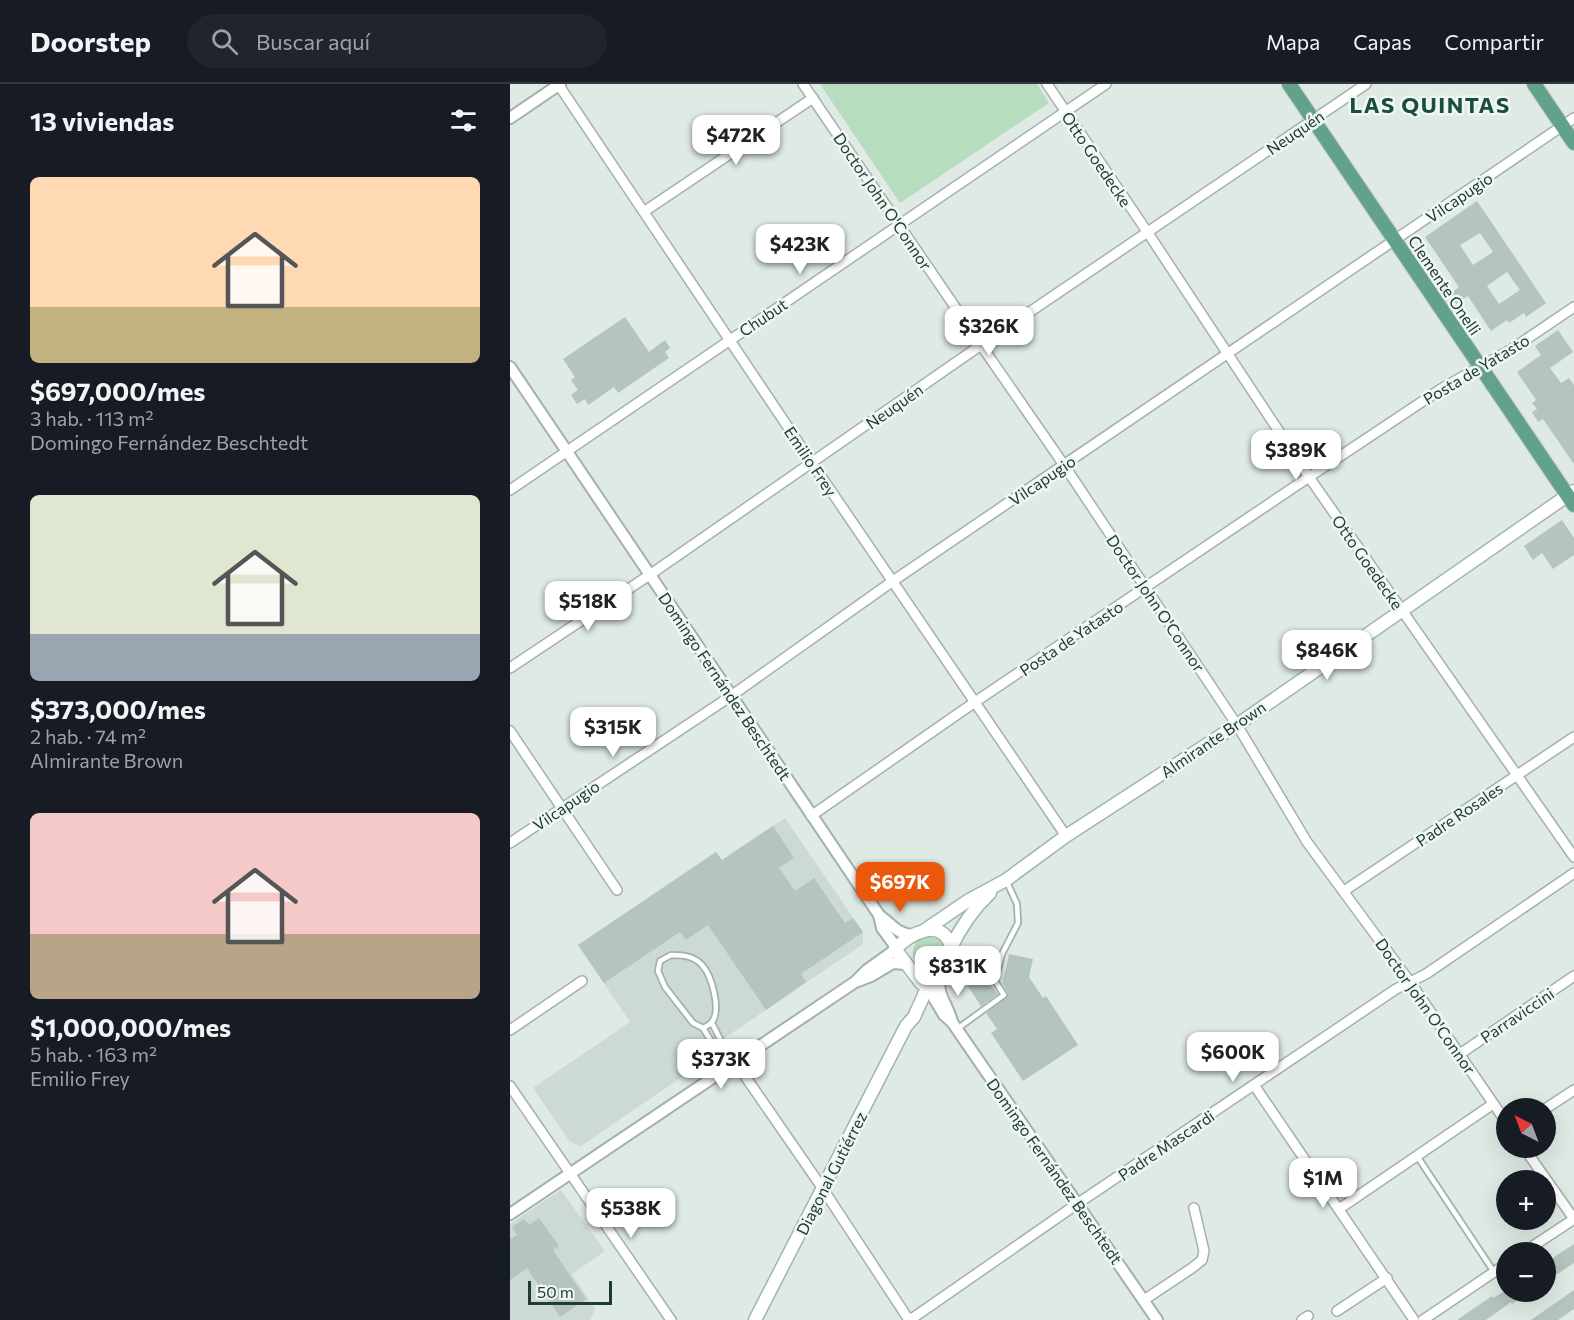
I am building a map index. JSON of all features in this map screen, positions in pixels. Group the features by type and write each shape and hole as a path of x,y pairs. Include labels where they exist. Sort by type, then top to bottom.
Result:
{"main road":[{"name":"Clemente Onelli","path":"1289,84 1481,368 1572,497"},
{"path":"1534,84 1568,122 1574,143"},
{"name":"Almirante Brown","path":"941,972 958,934 973,911 1003,882 1066,836 1237,725 1572,497"},
{"name":"Almirante Brown","path":"896,949 969,900 1003,882"},
{"path":"919,933 934,930 944,934 950,942 950,950"},
{"path":"896,949 925,987"},
{"name":"Diagonal Gutiérrez","path":"755,1320 906,1026 920,991 941,972"}],"street":[{"path":"510,118 559,84"},
{"name":"Emilio Frey","path":"559,84 812,463 1066,836"},
{"name":"Doctor John O'Connor","path":"803,84 1064,465 1237,725 1307,842 1410,982 1496,1108"},
{"name":"Otto Goedecke","path":"1047,84 1309,477 1574,857"},
{"name":"Chubut","path":"510,490 1106,84"},
{"name":"Neuquén","path":"510,668 651,574 981,345 1366,84"},
{"path":"645,211 813,98"},
{"name":"Vilcapugio","path":"510,843 731,696 893,581 1568,122"},
{"name":"Posta de Yatasto","path":"811,816 975,702 1309,477 1441,389 1481,368 1574,307"},
{"name":"Domingo Fernández Beschtedt","path":"510,367 879,915 905,935 919,933"},
{"path":"510,731 617,890"},
{"name":"Padre Rosales","path":"1344,891 1574,737"},
{"name":"Padre Mascardi","path":"909,1320 1396,989 1426,974 1574,873"},
{"name":"Domingo Fernández Beschtedt","path":"879,915 882,928 896,949"},
{"path":"510,1214 855,982 867,970 896,949"},
{"path":"855,982 893,963 906,964"},
{"name":"Domingo Fernández Beschtedt","path":"941,972 940,993 955,1026"},
{"name":"Parraviccini","path":"1460,1054 1574,976"},
{"path":"510,1030 582,981"},
{"name":"Domingo Fernández Beschtedt","path":"925,987 944,1016 955,1026 1157,1320"},
{"path":"732,1066 823,1189 909,1320"},
{"path":"1254,1085 1414,1320"},
{"path":"510,1086 671,1320"},
{"path":"1556,1102 1574,1090"},
{"path":"1339,1209 1493,1104"},
{"path":"1531,1158 1574,1219 1539,1242"},
{"path":"1144,1300 1202,1260 1204,1251 1194,1208"},
{"path":"1423,1320 1494,1272"},
{"path":"1337,1311 1387,1278"}],"lane":[{"path":"955,1026 1004,995 995,981 1002,954 1018,915 1017,904 1003,882"},
{"path":"703,1028 712,1023 717,1012 712,983 702,964 686,955 671,955 660,961 658,971 665,987 693,1023 703,1028 732,1066"},
{"path":"712,1023 732,1066"},
{"path":"1417,1156 1494,1272"}],"shaded area":[{"path":"785,818 863,932 863,944 707,1050 701,1064 581,1146 570,1142 533,1088 630,1022 578,945 716,852 722,860"},
{"path":"561,1190 605,1251 572,1274 595,1309 590,1320 510,1320 510,1224"}],"green space":[{"path":"820,84 1037,84 1049,103 900,203"},
{"path":"929,936 940,941 945,952 940,963 929,968 918,963 913,952 918,941"}],"building":[{"path":"1477,201 1546,303 1526,317 1524,313 1509,323 1507,320 1491,331 1468,296 1456,304 1450,294 1459,287 1425,237","holes":["1480,233 1493,252 1473,265 1460,245","1507,272 1520,290 1499,304 1487,286"]},
{"path":"625,317 649,352 665,340 670,348 665,352 669,358 618,393 614,387 588,405 585,399 577,404 571,395 578,390 571,380 575,377 563,359"},
{"path":"1558,330 1573,352 1550,368 1561,383 1569,378 1574,385 1574,464 1543,419 1538,422 1532,412 1537,409 1532,403 1536,400 1517,372 1541,355 1535,346"},
{"path":"1562,520 1574,538 1574,555 1553,569 1542,553 1533,560 1524,546"},
{"path":"773,826 794,858 779,868 795,891 814,878 845,923 853,918 863,932 801,974 806,982 766,1010 708,925 686,940 680,932 604,983 578,945 716,852 722,860"},
{"path":"971,949 990,953 985,977 998,994 981,1006 965,982"},
{"path":"1009,954 1033,959 1029,977 1043,998 1046,996 1078,1045 1023,1081 991,1033 997,1029 986,1013 1008,996 1002,983"},
{"path":"539,1218 559,1246 553,1250 586,1299 560,1317 527,1268 510,1280 510,1239 517,1235 512,1227 524,1219 529,1225"},
{"path":"1574,1244 1574,1263 1556,1275 1556,1256"},
{"path":"1574,1290 1574,1309 1558,1320 1531,1320"},
{"path":"1492,1296 1493,1298 1496,1296 1496,1302 1511,1302 1486,1320 1457,1320"}],"district":[{"name":"LAS QUINTAS","path":"1430,104"}]}
